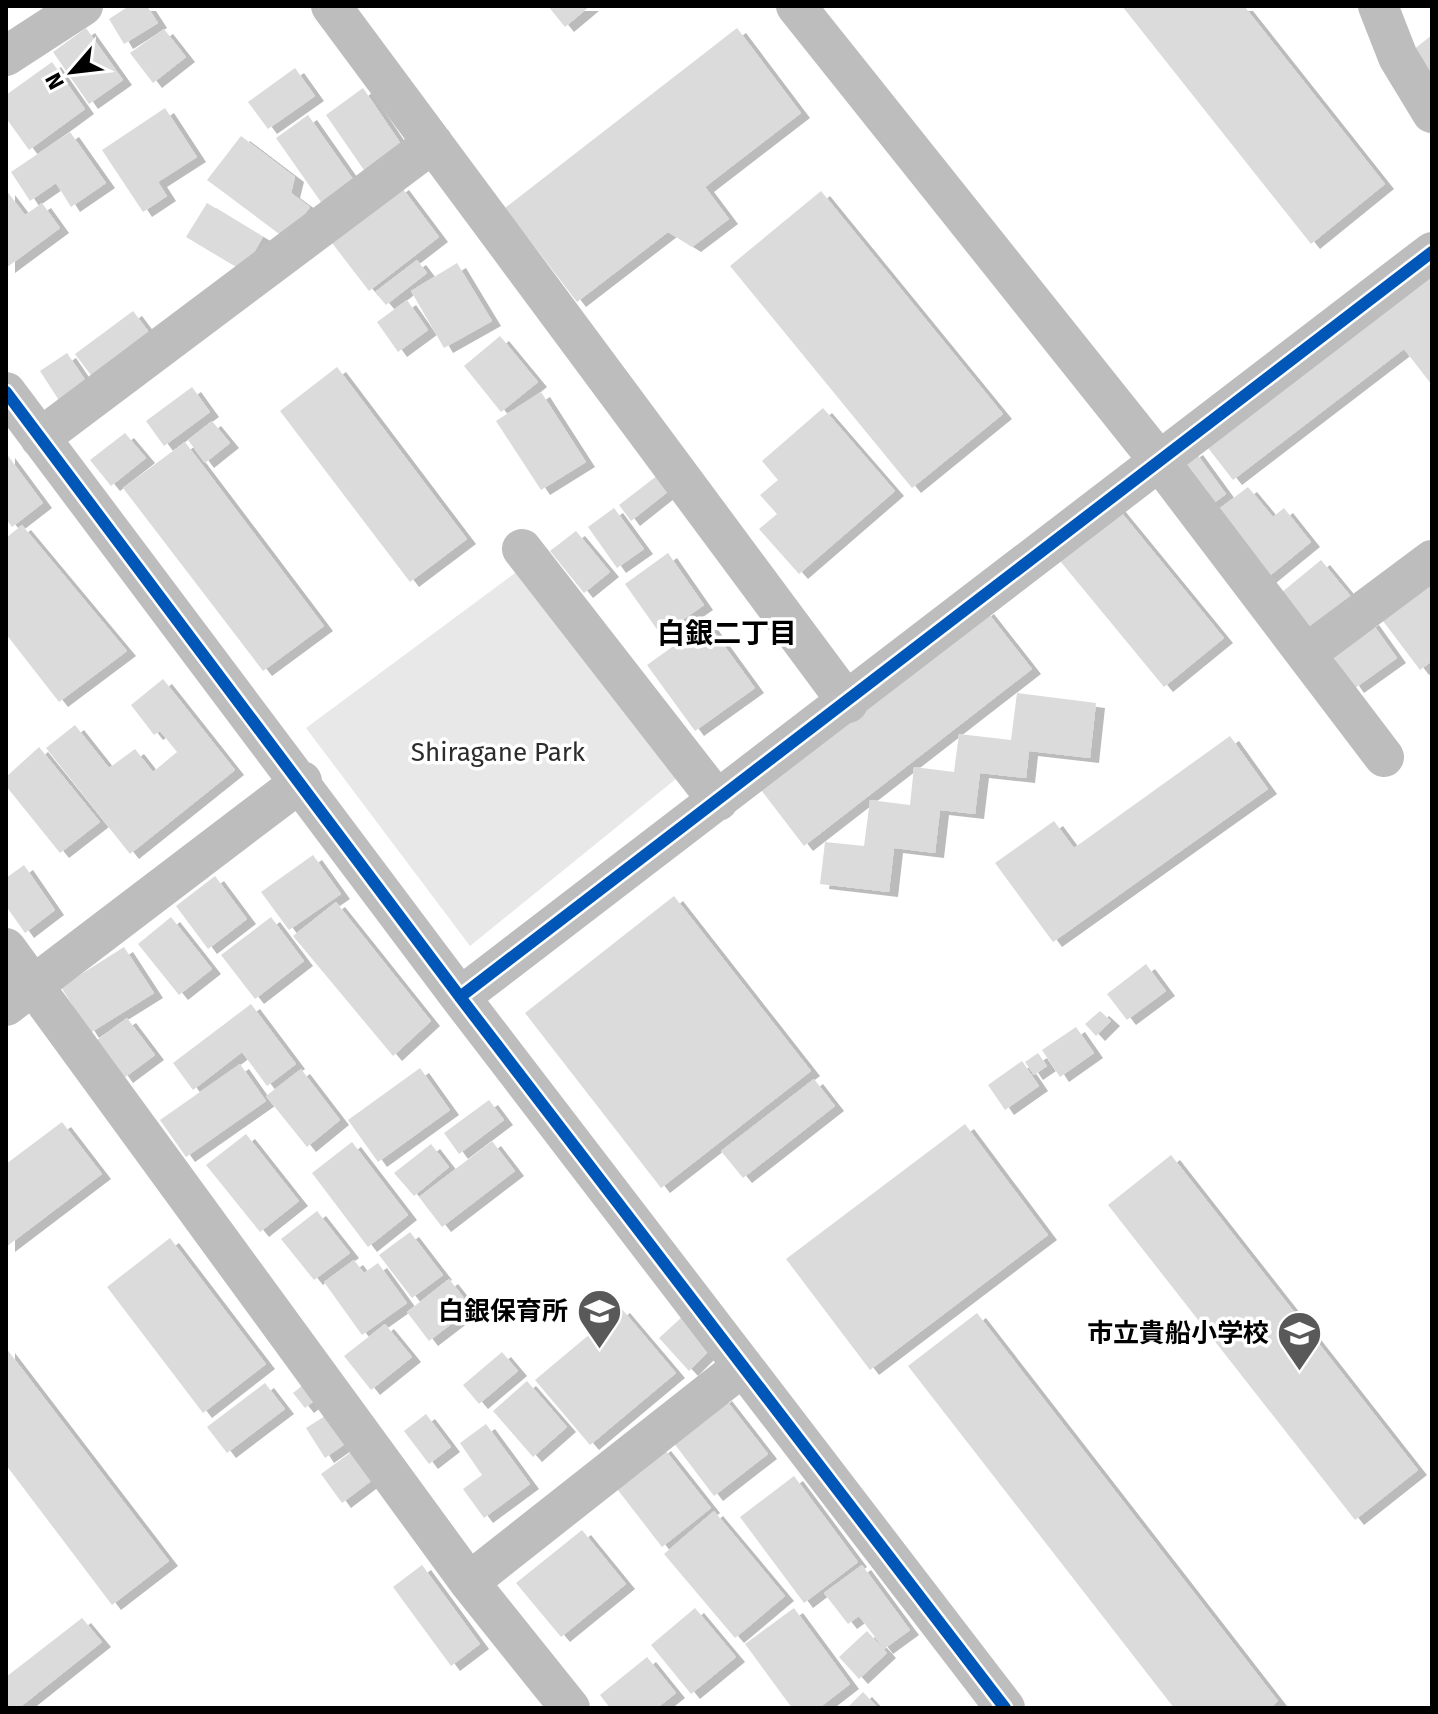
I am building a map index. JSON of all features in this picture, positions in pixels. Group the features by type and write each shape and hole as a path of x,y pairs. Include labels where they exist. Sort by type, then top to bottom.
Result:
{"street":[{"path":"6,56 24,24 83,6"},
{"path":"331,6 848,703"},
{"path":"796,6 1160,462 1384,757"},
{"path":"1378,6 1398,57 1432,113"},
{"path":"40,438 433,143"},
{"path":"460,997 848,703 1432,252"},
{"path":"6,392 302,781 460,997 1005,1708"},
{"path":"522,549 718,801"},
{"path":"1306,654 1432,560"},
{"path":"20,995 302,781"},
{"path":"6,948 20,995 469,1582 570,1708"},
{"path":"469,1582 743,1366"}],"green space":[{"name":"Shiragane Park","path":"526,565 682,774 470,946 306,728"}],"building":[{"path":"129,6 147,6 158,23 124,44 109,19"},
{"path":"548,6 590,6 565,27"},
{"path":"1122,6 1244,6 1385,184 1311,244"},
{"path":"86,28 123,80 89,104 53,52"},
{"path":"737,28 801,113 705,187 729,219 692,247 668,232 577,302 505,208"},
{"path":"164,29 186,57 153,83 130,53"},
{"path":"1432,35 1432,76 1413,50"},
{"path":"52,62 85,109 29,150 6,118 6,95"},
{"path":"295,68 315,96 268,129 248,102"},
{"path":"363,88 403,147 366,173 326,115"},
{"path":"165,108 197,157 158,182 167,196 143,212 102,150"},
{"path":"308,115 355,182 323,205 276,138"},
{"path":"70,132 106,183 71,207 56,183 30,201 11,172"},
{"path":"241,136 295,177 291,193 310,207 286,239 207,180"},
{"path":"400,185 439,237 369,291 329,239"},
{"path":"6,190 25,215 42,203 60,228 6,268"},
{"path":"821,191 1003,414 912,488 730,266"},
{"path":"207,203 263,237 243,271 186,237"},
{"path":"417,260 427,273 386,305 375,292"},
{"path":"457,263 492,321 444,348 411,291"},
{"path":"1432,276 1432,385 1404,349 1233,480 1205,444"},
{"path":"407,300 428,330 398,352 377,322"},
{"path":"133,311 154,339 96,382 75,354"},
{"path":"500,336 538,382 501,412 464,366"},
{"path":"67,353 88,384 60,402 40,371"},
{"path":"337,367 467,539 410,582 280,411"},
{"path":"192,387 210,412 164,446 146,421"},
{"path":"541,392 586,462 541,490 496,421"},
{"path":"823,408 895,491 799,574 759,529 777,514 760,495 778,480 762,461"},
{"path":"212,421 230,443 205,463 188,440"},
{"path":"125,433 146,458 111,486 90,460"},
{"path":"185,442 324,626 263,671 123,488"},
{"path":"1194,450 1226,494 1203,511 1171,466"},
{"path":"6,453 43,503 12,527 6,519"},
{"path":"658,475 670,490 631,521 619,505"},
{"path":"1248,487 1273,517 1284,508 1311,542 1267,578 1215,512"},
{"path":"1116,506 1224,638 1164,687 1056,556"},
{"path":"614,508 644,549 617,568 588,527"},
{"path":"22,525 127,651 59,702 6,634 6,538"},
{"path":"576,531 610,572 584,593 550,551"},
{"path":"668,553 704,605 661,635 625,584"},
{"path":"1321,560 1358,605 1311,642 1276,597"},
{"path":"1432,583 1432,661 1420,670 1380,617"},
{"path":"985,609 1032,669 804,846 758,786"},
{"path":"1370,620 1397,658 1355,688 1328,649"},
{"path":"707,622 755,688 695,731 647,665"},
{"path":"163,679 235,770 130,854 46,748 75,725 109,768 135,749 153,772 177,752 160,731 154,735 131,705"},
{"path":"1017,693 1096,703 1090,758 1029,751 1026,778 980,773 975,814 940,810 935,853 894,848 889,892 820,884 825,842 864,846 870,800 910,805 914,767 954,772 959,734 1011,740"},
{"path":"1230,736 1268,789 1053,942 995,863 1054,821 1074,848"},
{"path":"39,747 100,822 60,853 6,786 6,777"},
{"path":"313,855 341,894 289,930 261,892"},
{"path":"24,865 55,910 25,933 6,906 6,878"},
{"path":"215,876 247,919 208,949 176,906"},
{"path":"674,896 811,1071 661,1188 525,1013"},
{"path":"336,902 431,1021 393,1056 293,936"},
{"path":"171,917 212,969 179,995 138,944"},
{"path":"271,917 304,961 255,999 221,955"},
{"path":"124,947 154,993 90,1033 61,987"},
{"path":"1146,964 1166,991 1127,1020 1107,994"},
{"path":"251,1004 296,1064 267,1086 242,1052 193,1090 173,1063"},
{"path":"1100,1011 1111,1021 1096,1036 1085,1024"},
{"path":"127,1018 155,1055 124,1078 97,1040"},
{"path":"1076,1027 1094,1053 1060,1077 1042,1050"},
{"path":"1038,1053 1047,1066 1034,1075 1025,1062"},
{"path":"1022,1061 1039,1086 1005,1110 988,1085"},
{"path":"240,1064 266,1101 186,1157 160,1120"},
{"path":"420,1068 450,1110 378,1162 348,1120"},
{"path":"301,1069 340,1120 307,1147 266,1096"},
{"path":"814,1079 835,1106 743,1178 721,1151"},
{"path":"489,1100 504,1120 459,1154 444,1133"},
{"path":"62,1122 102,1174 6,1247 6,1164"},
{"path":"965,1124 1048,1235 870,1370 786,1259"},
{"path":"246,1134 299,1201 260,1232 206,1165"},
{"path":"492,1141 515,1171 442,1227 419,1197"},
{"path":"352,1142 408,1215 368,1247 312,1173"},
{"path":"431,1144 449,1167 414,1196 394,1173"},
{"path":"1171,1155 1418,1470 1355,1520 1108,1205"},
{"path":"317,1211 350,1253 314,1280 281,1239"},
{"path":"410,1232 443,1275 412,1298 379,1255"},
{"path":"170,1238 266,1364 203,1413 107,1287"},
{"path":"354,1260 364,1273 378,1263 407,1303 362,1335 324,1282"},
{"path":"449,1279 472,1308 429,1341 407,1312"},
{"path":"621,1308 676,1373 590,1445 535,1380"},
{"path":"977,1313 1278,1701 1270,1708 1174,1708 908,1366"},
{"path":"682,1317 712,1348 689,1371 659,1338"},
{"path":"385,1324 412,1357 371,1390 344,1356"},
{"path":"6,1348 169,1561 112,1605 6,1465"},
{"path":"502,1352 518,1371 479,1404 463,1385"},
{"path":"308,1381 320,1396 305,1408 293,1393"},
{"path":"527,1381 567,1427 533,1457 493,1411"},
{"path":"265,1383 285,1409 227,1453 207,1427"},
{"path":"723,1396 768,1454 714,1496 670,1438"},
{"path":"333,1411 352,1439 325,1458 306,1428"},
{"path":"426,1414 451,1447 429,1464 404,1431"},
{"path":"486,1424 530,1484 484,1518 463,1489 482,1475 460,1443"},
{"path":"662,1446 711,1508 662,1547 614,1485"},
{"path":"358,1447 379,1475 342,1503 321,1474"},
{"path":"794,1476 858,1562 804,1603 740,1517"},
{"path":"714,1511 785,1596 735,1638 664,1554"},
{"path":"582,1530 626,1584 561,1637 516,1583"},
{"path":"422,1565 480,1644 451,1666 393,1587"},
{"path":"862,1565 910,1630 884,1649 859,1616 848,1624 824,1593"},
{"path":"695,1608 736,1657 691,1694 651,1645"},
{"path":"794,1608 850,1684 819,1708 792,1708 745,1644"},
{"path":"82,1618 102,1642 19,1708 6,1708 6,1677"},
{"path":"867,1631 887,1653 859,1679 839,1657"},
{"path":"647,1657 676,1693 657,1708 610,1708 600,1695"},
{"path":"863,1692 878,1708 847,1708"}],"cycle path":[{"path":"460,997 1432,252"},
{"path":"6,392 460,997 1005,1708"}],"place":[{"name":"白銀保育所","path":"599,1350"},
{"name":"市立貴船小学校","path":"1300,1372"}],"district":[{"name":"白銀二丁目","path":"727,633"}]}
